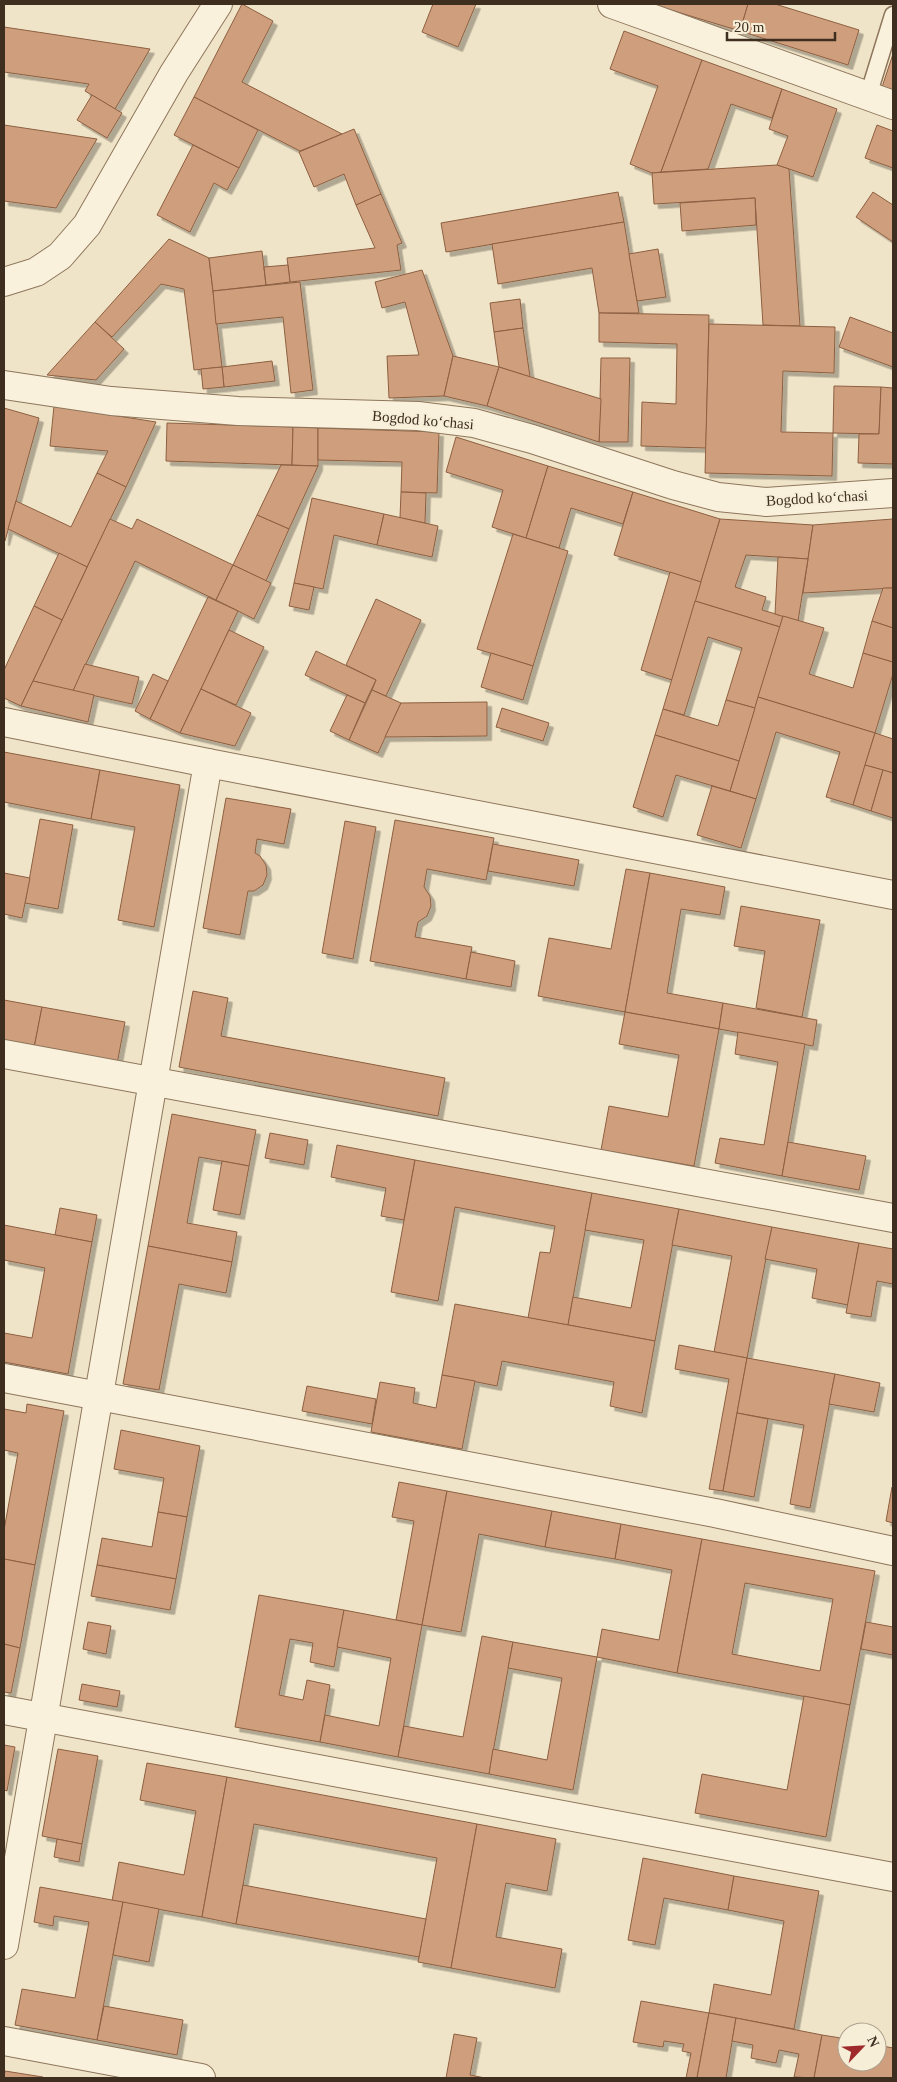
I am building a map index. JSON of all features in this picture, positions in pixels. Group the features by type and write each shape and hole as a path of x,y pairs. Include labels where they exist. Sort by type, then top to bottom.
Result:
{"street":[{"path":"4,282 36,272 60,256 87,225 174,73 218,4"},
{"path":"617,5 881,100"},
{"name":"Bogdod koʻchasi","path":"4,385 111,401 238,412 418,416 474,423 532,439 673,486 718,497 766,502 893,493"},
{"path":"4,722 893,895"},
{"path":"4,1945 208,763"},
{"path":"4,1054 893,1218"},
{"path":"4,1378 715,1513 893,1551"},
{"path":"4,1710 893,1877"},
{"path":"4,2041 201,2078"}],"lane":[{"path":"881,100 893,14"}],"building":[{"path":"242,4 273,21 242,82 342,134 300,151 194,97"},
{"path":"433,4 476,4 458,47 422,32"},
{"path":"651,4 748,4 740,31"},
{"path":"748,4 775,4 859,30 848,65 740,31"},
{"path":"4,27 150,49 115,109 85,91 89,84 4,72"},
{"path":"624,31 702,60 661,172 652,173 630,164 658,86 610,69"},
{"path":"893,54 893,91 882,87"},
{"path":"702,60 782,89 772,118 731,104 708,169 661,172"},
{"path":"782,89 837,109 813,177 777,165 788,136 769,129"},
{"path":"92,95 122,113 107,138 77,120"},
{"path":"194,97 258,130 239,168 174,135"},
{"path":"4,125 97,139 56,208 4,201"},
{"path":"877,125 893,131 893,168 865,158"},
{"path":"354,129 381,194 356,205 344,174 314,187 299,152"},
{"path":"193,145 239,168 227,190 214,183 190,232 157,215"},
{"path":"777,165 789,169 800,326 763,325 755,198 654,204 652,173"},
{"path":"618,192 624,222 446,252 441,223"},
{"path":"873,192 893,205 893,242 856,217"},
{"path":"381,194 402,243 397,245 401,270 290,282 287,258 375,248 356,205"},
{"path":"755,198 756,225 682,231 680,203"},
{"path":"624,222 639,313 599,313 592,268 498,284 492,244"},
{"path":"169,239 209,258 222,367 194,370 184,289 161,284 112,337 95,322"},
{"path":"658,249 666,297 637,301 629,254"},
{"path":"262,251 266,285 213,291 209,258"},
{"path":"288,265 290,282 266,285 264,267"},
{"path":"422,270 453,356 444,396 389,398 387,356 419,355 405,302 382,308 375,282"},
{"path":"300,282 313,390 291,393 283,317 216,324 213,291"},
{"path":"520,299 523,328 494,332 490,303"},
{"path":"599,313 709,315 706,448 641,446 642,402 676,404 677,344 599,342"},
{"path":"850,317 893,333 893,367 839,347"},
{"path":"95,322 124,349 96,380 47,375"},
{"path":"709,324 835,327 834,373 783,371 781,432 833,433 832,476 705,473"},
{"path":"523,328 530,377 499,367 494,332"},
{"path":"453,356 499,367 487,406 444,396"},
{"path":"601,358 630,358 628,442 599,442"},
{"path":"272,361 275,381 224,387 222,367"},
{"path":"222,367 224,387 203,389 201,369"},
{"path":"499,367 601,399 599,442 487,406"},
{"path":"834,386 881,387 879,434 833,433"},
{"path":"881,387 893,388 893,464 858,463 859,434 879,434"},
{"path":"54,406 156,422 126,487 97,473 108,451 50,446"},
{"path":"4,408 39,418 5,541 4,541"},
{"path":"167,423 293,427 292,465 166,461"},
{"path":"293,427 318,428 318,466 292,465"},
{"path":"318,428 439,432 437,493 401,492 402,462 318,460"},
{"path":"456,437 548,466 526,538 492,527 503,490 446,472"},
{"path":"281,465 318,466 289,529 257,515"},
{"path":"548,466 633,492 623,524 571,508 559,548 526,538"},
{"path":"97,473 126,487 87,567 8,529 16,501 71,527"},
{"path":"401,492 426,493 425,523 400,518"},
{"path":"633,492 720,519 701,582 614,555"},
{"path":"312,498 384,514 377,545 334,535 323,589 294,583"},
{"path":"384,514 438,526 432,557 377,545"},
{"path":"257,515 289,529 266,581 233,565"},
{"path":"110,519 132,529 137,519 233,565 216,600 135,561 73,691 33,681"},
{"path":"720,519 813,525 808,559 746,555 735,587 766,597 762,610 783,616 780,627 695,601"},
{"path":"893,519 893,588 803,593 813,525"},
{"path":"513,534 568,551 533,666 477,649"},
{"path":"59,553 87,567 62,620 34,606"},
{"path":"778,557 808,559 798,621 775,614"},
{"path":"233,565 271,583 254,619 216,600"},
{"path":"670,572 701,582 672,680 641,670"},
{"path":"294,583 314,587 309,610 289,606"},
{"path":"883,588 893,588 893,628 872,621"},
{"path":"208,597 238,611 180,733 150,719"},
{"path":"376,599 421,620 386,696 372,690 376,680 346,665"},
{"path":"695,601 780,627 755,708 726,700 742,648 708,637 684,715 663,709"},
{"path":"34,606 62,620 21,706 4,698 4,670"},
{"path":"783,616 824,628 809,674 853,688 863,653 893,662 893,674 875,733 758,697"},
{"path":"872,621 893,628 893,662 863,653"},
{"path":"229,630 264,647 236,705 201,689"},
{"path":"316,651 376,680 365,703 305,675"},
{"path":"491,653 533,666 523,700 481,687"},
{"path":"85,664 139,677 132,704 73,691"},
{"path":"153,674 168,681 150,719 135,711"},
{"path":"33,681 94,695 88,722 21,706"},
{"path":"201,689 251,713 235,746 180,733"},
{"path":"372,690 401,703 378,753 349,740"},
{"path":"347,695 365,703 349,740 330,731"},
{"path":"758,697 875,733 853,805 826,797 840,752 776,732 756,799 730,791"},
{"path":"726,700 755,708 739,761 655,735 663,709 718,726"},
{"path":"487,702 487,736 385,737 401,703"},
{"path":"502,708 549,723 543,741 496,727"},
{"path":"875,733 893,739 893,773 865,765"},
{"path":"655,735 739,761 730,791 676,775 663,817 633,807"},
{"path":"4,752 100,770 91,819 4,802"},
{"path":"865,765 883,770 871,811 853,805"},
{"path":"100,770 180,785 154,927 118,920 135,827 91,819"},
{"path":"883,770 893,773 893,818 871,811"},
{"path":"712,786 756,799 741,848 697,835"},
{"path":"226,798 291,809 284,844 257,839 255,853 260,856 266,865 267,875 263,885 254,891 248,891 240,935 203,928"},
{"path":"40,819 73,825 58,909 25,903"},
{"path":"395,820 494,838 486,880 427,869 424,887 430,896 431,906 427,916 418,922 415,937 472,947 466,979 370,961"},
{"path":"345,821 376,827 353,959 322,953"},
{"path":"493,844 579,860 574,886 488,871"},
{"path":"626,869 650,873 625,1012 538,996 549,938 611,949"},
{"path":"4,873 30,878 22,918 4,914"},
{"path":"650,873 725,887 720,915 681,909 667,993 723,1003 719,1029 625,1012"},
{"path":"741,906 820,920 802,1017 756,1008 765,951 734,946"},
{"path":"471,952 515,961 511,987 466,979"},
{"path":"193,991 228,998 221,1036 445,1078 438,1116 179,1067"},
{"path":"4,1000 42,1007 34,1048 4,1043"},
{"path":"723,1003 817,1020 813,1046 719,1029"},
{"path":"42,1007 125,1022 117,1064 34,1048"},
{"path":"625,1012 719,1029 694,1166 601,1150 609,1106 668,1117 679,1055 619,1044"},
{"path":"738,1032 805,1044 782,1176 715,1163 720,1138 764,1145 778,1062 735,1054"},
{"path":"172,1114 256,1130 249,1166 199,1157 187,1223 237,1232 232,1262 148,1246"},
{"path":"270,1133 308,1140 304,1165 265,1158"},
{"path":"788,1142 866,1156 859,1190 782,1176"},
{"path":"337,1145 415,1160 404,1220 381,1216 386,1188 331,1177"},
{"path":"415,1160 592,1193 568,1325 528,1318 540,1252 550,1253 555,1226 455,1207 438,1301 391,1292"},
{"path":"222,1161 249,1166 240,1215 213,1210"},
{"path":"592,1193 679,1209 655,1341 568,1325 573,1297 631,1308 644,1240 585,1230"},
{"path":"60,1208 97,1215 92,1242 55,1235"},
{"path":"679,1209 772,1227 747,1358 714,1352 732,1256 672,1245"},
{"path":"4,1225 92,1242 68,1374 4,1362 4,1333 32,1338 45,1268 4,1260"},
{"path":"772,1227 859,1243 848,1305 812,1298 817,1269 765,1259"},
{"path":"859,1243 893,1249 893,1284 877,1281 871,1317 846,1313"},
{"path":"148,1246 232,1262 226,1293 179,1284 159,1390 123,1384"},
{"path":"455,1304 655,1341 642,1413 610,1406 614,1382 502,1361 497,1386 442,1375"},
{"path":"679,1345 747,1358 723,1491 709,1489 729,1379 675,1369"},
{"path":"747,1358 835,1374 810,1508 790,1504 804,1425 737,1413"},
{"path":"835,1374 880,1383 874,1412 829,1404"},
{"path":"442,1375 475,1381 462,1449 371,1432 380,1382 415,1388 413,1403 436,1408"},
{"path":"307,1386 376,1399 372,1424 302,1411"},
{"path":"27,1404 64,1411 35,1565 4,1559 4,1530 18,1453 4,1450 4,1409 26,1413"},
{"path":"737,1413 768,1419 754,1497 723,1491"},
{"path":"121,1430 200,1446 187,1517 158,1512 164,1478 114,1469"},
{"path":"399,1482 447,1491 422,1625 396,1620 414,1521 392,1517"},
{"path":"893,1487 893,1523 886,1521"},
{"path":"447,1491 552,1511 545,1547 479,1534 461,1632 422,1625"},
{"path":"552,1511 621,1524 615,1559 545,1547"},
{"path":"158,1512 187,1517 176,1579 97,1565 102,1538 152,1547"},
{"path":"621,1524 702,1539 677,1673 597,1657 602,1629 659,1640 672,1570 615,1559"},
{"path":"702,1539 875,1571 850,1705 677,1673","holes":["745,1583 833,1599 820,1671 732,1654"]},
{"path":"4,1559 35,1565 20,1648 4,1644"},
{"path":"97,1565 176,1579 170,1610 91,1596"},
{"path":"259,1595 344,1610 334,1667 310,1662 313,1643 290,1639 279,1695 303,1700 307,1680 330,1685 320,1742 235,1727"},
{"path":"344,1610 422,1625 398,1757 320,1742 325,1715 379,1726 391,1658 337,1647"},
{"path":"88,1622 111,1626 106,1654 83,1649"},
{"path":"866,1622 893,1627 893,1655 861,1649"},
{"path":"482,1636 513,1642 489,1774 398,1757 404,1726 463,1737"},
{"path":"513,1642 597,1657 573,1790 489,1774 493,1749 547,1760 562,1678 508,1668"},
{"path":"4,1644 20,1648 11,1693 4,1692"},
{"path":"82,1684 120,1691 117,1707 79,1700"},
{"path":"804,1696 850,1705 826,1837 695,1813 702,1774 787,1790"},
{"path":"4,1745 15,1747 7,1791 4,1790"},
{"path":"58,1749 98,1756 82,1844 42,1836"},
{"path":"147,1763 227,1777 202,1917 112,1901 119,1862 184,1875 196,1811 140,1800"},
{"path":"227,1777 477,1824 451,1968 418,1962 437,1858 254,1824 236,1924 202,1917"},
{"path":"477,1824 556,1839 547,1891 506,1883 496,1937 562,1949 555,1988 451,1968"},
{"path":"57,1839 82,1844 79,1862 54,1857"},
{"path":"643,1858 734,1876 728,1910 664,1898 655,1945 628,1940"},
{"path":"734,1876 819,1891 794,2029 709,2013 714,1984 771,1995 784,1921 728,1910"},
{"path":"243,1885 426,1919 419,1957 236,1924"},
{"path":"40,1887 123,1902 97,2040 15,2025 22,1989 75,1998 89,1922 54,1916 53,1926 34,1922"},
{"path":"123,1902 159,1909 149,1962 113,1955"},
{"path":"641,2001 709,2013 697,2078 686,2078 691,2053 682,2051 684,2044 664,2041 663,2047 633,2042"},
{"path":"104,2006 183,2020 177,2055 97,2040"},
{"path":"709,2013 736,2018 726,2078 697,2078"},
{"path":"736,2018 822,2035 814,2078 794,2077 799,2054 779,2050 776,2063 751,2058 753,2045 732,2041"},
{"path":"454,2034 477,2038 470,2075 485,2078 446,2078"},
{"path":"822,2035 837,2037 837,2072 887,2072 887,2047 893,2048 893,2078 814,2078"},
{"path":"5,2071 43,2077 43,2078 4,2078"}]}
